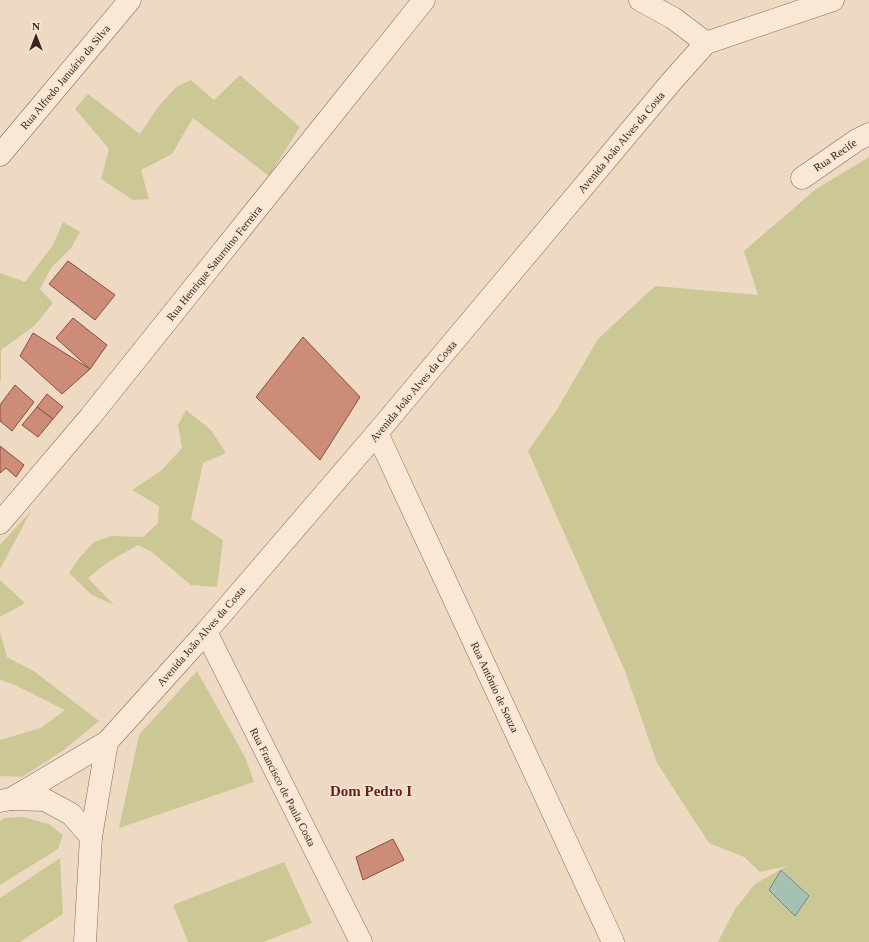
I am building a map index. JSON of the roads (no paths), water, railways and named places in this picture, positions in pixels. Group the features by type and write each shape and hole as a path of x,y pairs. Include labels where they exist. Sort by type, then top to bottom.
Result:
{"street":[{"name":"Rua Alfredo Januário da Silva","path":"0,155 130,0"},
{"name":"Rua Henrique Saturnino Ferreira","path":"0,523 90,417 424,0"},
{"path":"640,0 673,18 706,43"},
{"name":"Avenida João Alves da Costa","path":"6,800 107,742 206,632 377,433 672,81 706,43 832,0"},
{"name":"Rua Recife","path":"802,178 857,140 869,134"},
{"name":"Rua Antônio de Souza","path":"377,433 613,942"},
{"name":"Rua Francisco de Paula Costa","path":"206,632 361,942"},
{"path":"84,942 91,837 107,742"},
{"path":"6,800 45,800 72,814 91,837"}],"district":[{"name":"Dom Pedro I","path":"371,791"}]}
